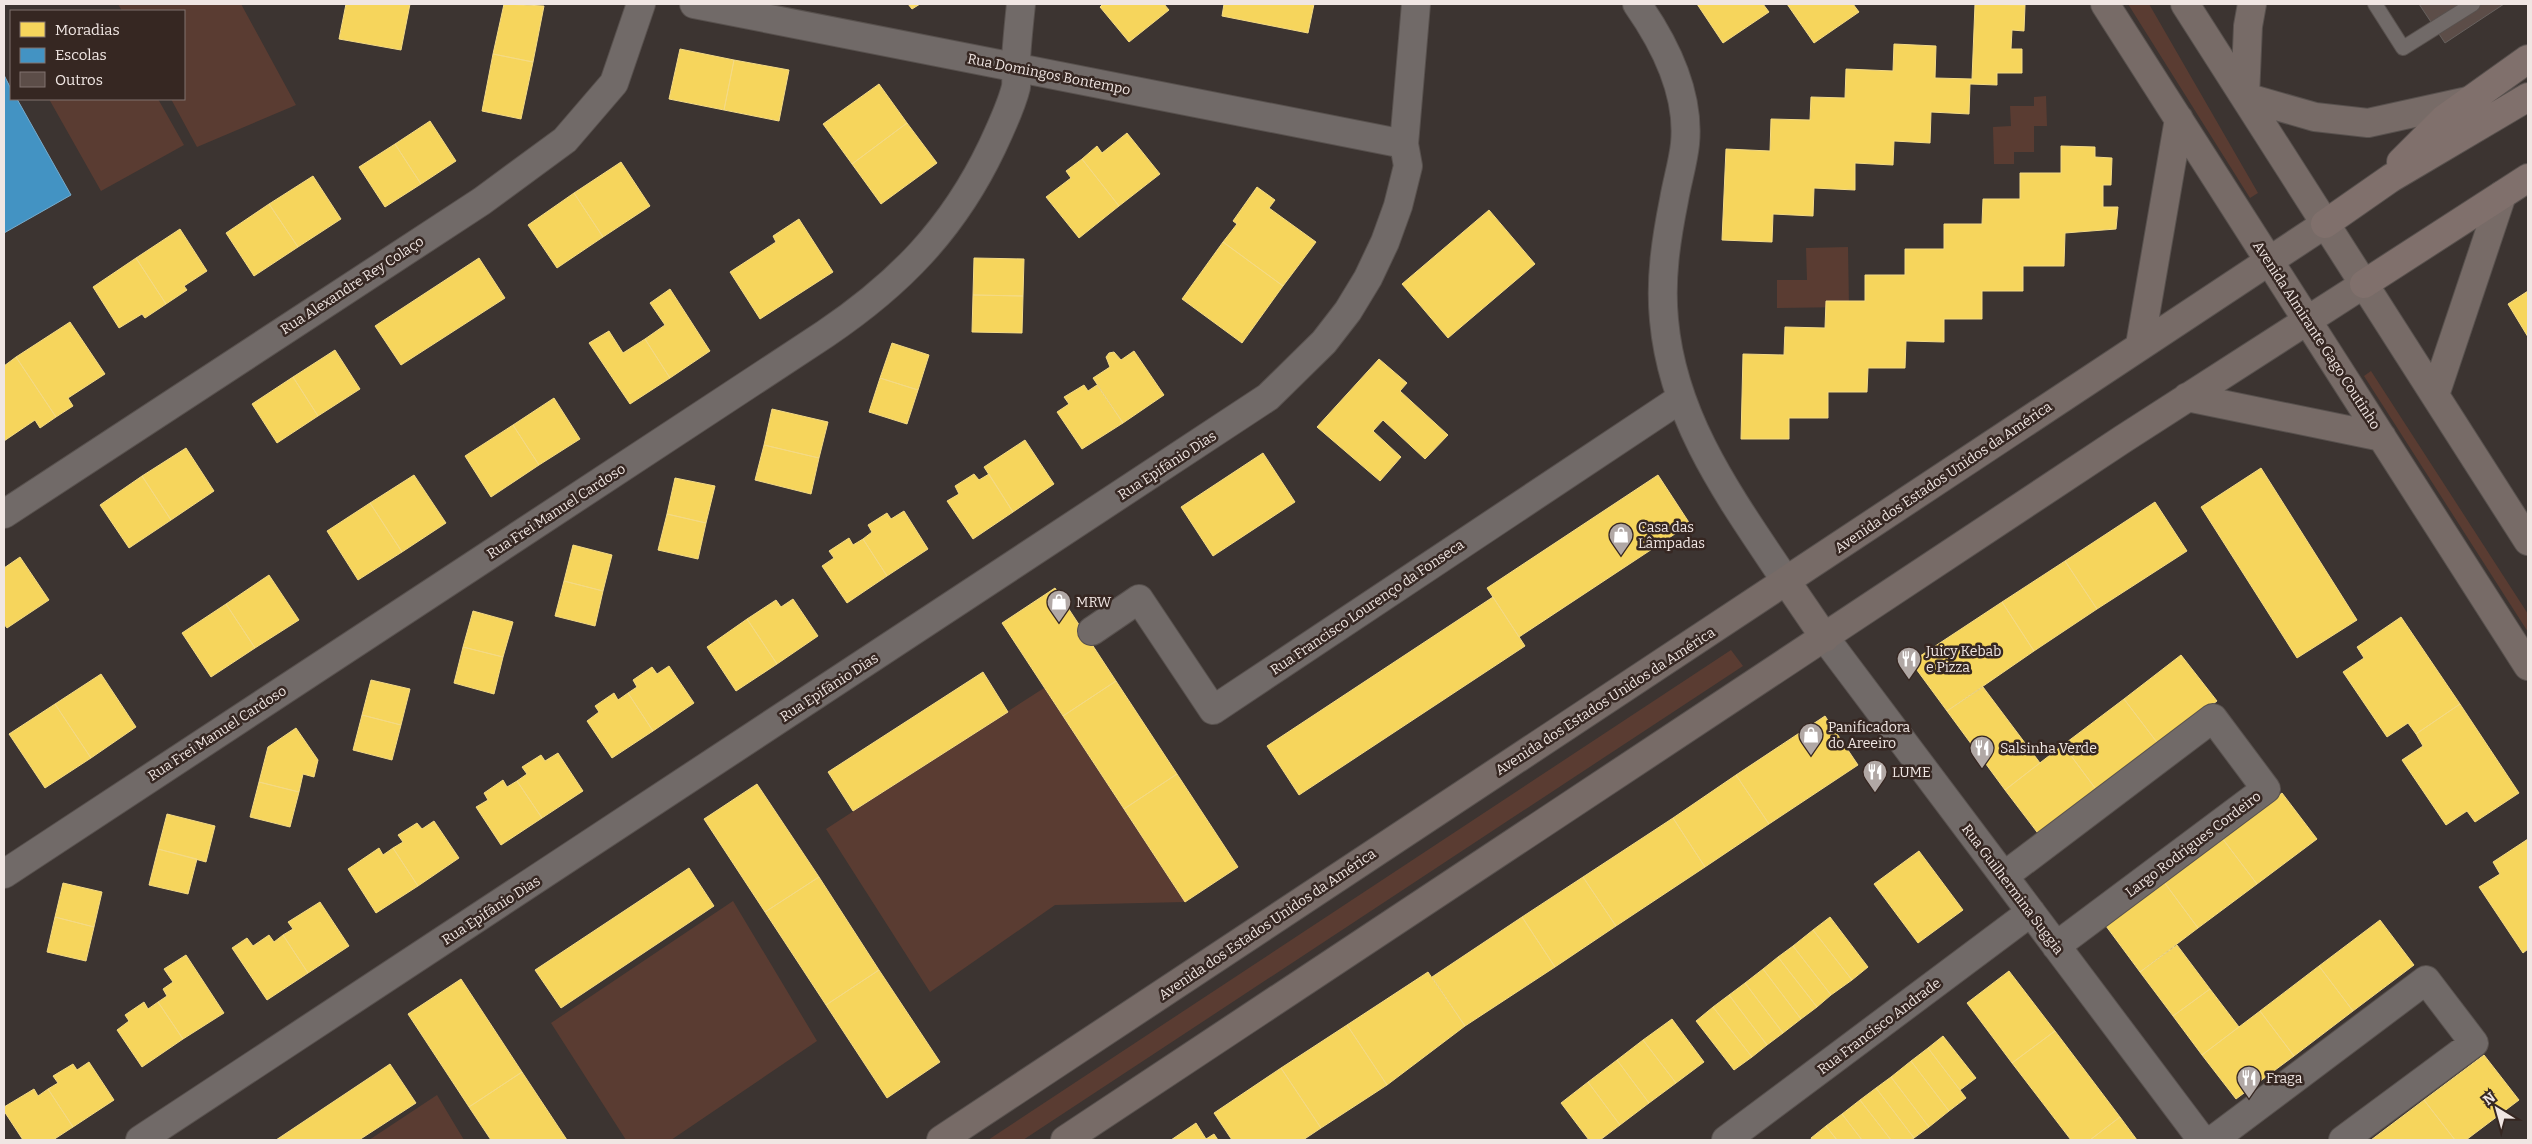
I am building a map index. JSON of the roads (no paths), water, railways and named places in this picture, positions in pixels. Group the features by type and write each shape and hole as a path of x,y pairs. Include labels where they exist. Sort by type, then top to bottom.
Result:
{"highway":[{"path":"2391,178 2402,160 2420,141 2468,101 2528,59"},
{"path":"2325,224 2391,178 2528,97"},
{"path":"2364,284 2528,178"}],"main road":[{"name":"Avenida Almirante Gago Coutinho","path":"2105,4 2528,666"},
{"path":"2185,4 2528,541"},
{"path":"2245,98 2248,26 2252,4"},
{"path":"2245,98 2315,117 2368,123 2468,101"},
{"path":"2140,345 2179,119"},
{"path":"2435,395 2502,195"},
{"name":"Avenida dos Estados Unidos da América","path":"941,1140 2325,224"},
{"path":"1065,1140 2187,398 2364,284"},
{"path":"2187,398 2382,437"},
{"path":"1786,581 1825,638"}],"street":[{"name":"Rua Alexandre Rey Colaço","path":"4,514 60,475 482,201 565,140 614,83 641,4"},
{"name":"Rua Domingos Bontempo","path":"694,4 1404,144"},
{"name":"Rua Frei Manuel Cardoso","path":"4,874 863,308 898,278 930,246 958,209 982,170 1001,129 1016,86 1015,68 1021,4"},
{"name":"Rua Epifânio Dias","path":"140,1140 1268,397 1324,342 1348,311 1368,278 1385,242 1398,206 1408,166 1404,144 1416,4"},
{"path":"1637,4 1657,32 1674,71 1682,105 1685,144 1662,275 1664,322 1680,399 1702,449 1786,581"},
{"name":"Rua Francisco Lourenço da Fonseca","path":"1092,631 1139,599 1213,710 1680,399"},
{"name":"Rua Guilhermina Suggia","path":"1825,638 2202,1140"},
{"name":"Largo Rodrigues Cordeiro","path":"2004,876 2213,718 2266,789 2056,946"},
{"name":"Rua Francisco Andrade","path":"1726,1140 2031,912"},
{"path":"2213,1140 2426,980 2474,1043 2343,1140"}],"lane":[{"path":"2375,4 2403,48 2473,4"}],"place":[{"name":"Casa das Lâmpadas","path":"1621,556"},
{"name":"MRW","path":"1059,623"},
{"name":"Juicy Kebab e Pizza","path":"1909,680"},
{"name":"Panificadora do Areeiro","path":"1811,756"},
{"name":"Salsinha Verde","path":"1982,769"},
{"name":"LUME","path":"1875,793"},
{"name":"Fraga","path":"2249,1099"}]}
